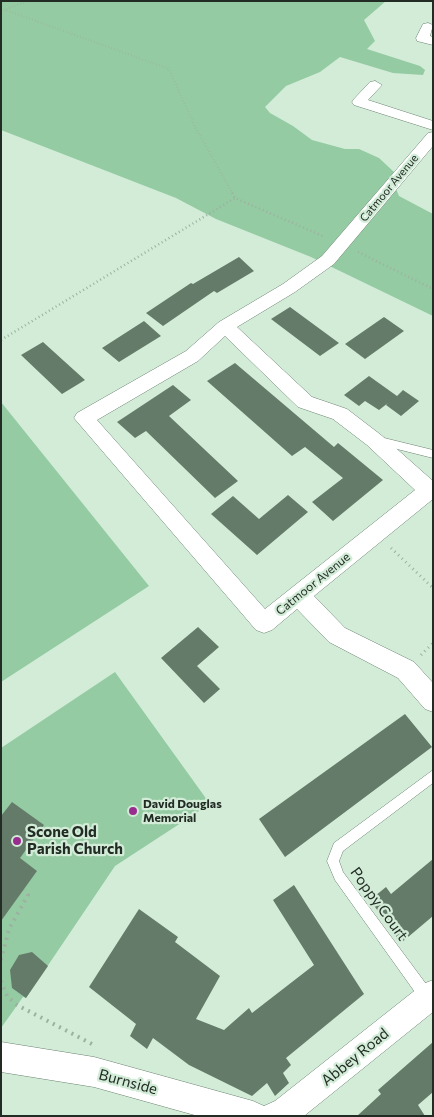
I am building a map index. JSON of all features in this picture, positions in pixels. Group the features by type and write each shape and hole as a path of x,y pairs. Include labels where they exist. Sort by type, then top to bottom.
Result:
{"street":[{"path":"428,27 422,38 433,41"},
{"path":"375,85 359,102 433,126"},
{"name":"Catmoor Avenue","path":"225,326 305,402 340,414 374,440 431,491 264,623 84,418 192,356 225,326 289,288 328,260 433,136"},
{"path":"299,596 337,635 406,670 433,701"},
{"name":"Abbey Road","path":"275,1116 292,1107 430,996"},
{"name":"Burnside","path":"1,1057 94,1072 252,1116"}],"lane":[{"path":"374,440 433,454"},
{"name":"Poppy Court","path":"430,996 339,876 333,861 338,847 433,776"}],"path":[{"path":"1,11 29,1"},
{"path":"6,10 169,69 194,127 235,198 342,244 433,289"},
{"path":"1,340 235,198"},
{"path":"376,533 433,588"},
{"path":"1,960 9,929 28,895 24,890"},
{"path":"1,981 7,996 17,1005"}],"green space":[{"path":"386,1 364,20 375,41 367,49 420,66 425,70 423,75 393,73 340,57 320,72 286,86 265,107 270,113 293,126 312,140 345,149 359,149 379,158 394,172 396,189 399,196 433,214 433,316 311,257 216,219 176,198 1,130 1,2"},
{"path":"1,402 149,586 1,682"},
{"path":"115,672 210,804 115,866 26,998 23,997 1,1028 1,748"}],"building":[{"path":"239,257 254,271 217,293 214,291 163,326 146,313 191,283 193,284"},
{"path":"290,307 339,343 320,356 271,319"},
{"path":"384,317 404,331 365,359 345,344"},
{"path":"144,321 161,336 119,362 102,348"},
{"path":"43,342 85,380 62,394 21,355"},
{"path":"235,363 334,447 338,443 383,480 333,521 312,502 343,478 305,447 292,456 207,381"},
{"path":"369,376 397,396 403,390 419,401 401,416 386,405 388,403 379,410 365,401 359,406 344,395"},
{"path":"173,385 191,400 169,416 238,481 215,498 146,431 135,438 117,422"},
{"path":"288,495 308,512 257,555 211,514 233,496 259,519"},
{"path":"198,627 219,647 197,666 220,689 204,703 161,658"},
{"path":"405,714 432,747 285,857 259,819"},
{"name":"Scone Old Parish Church","path":"12,802 44,825 20,858 37,871 1,921 1,816"},
{"path":"433,859 433,916 401,943 370,900 386,887 391,894"},
{"path":"294,885 364,994 286,1058 291,1065 283,1073 289,1083 275,1096 267,1083 252,1096 189,1065 153,1038 147,1049 130,1036 136,1024 89,987 139,909 178,937 175,942 220,976 196,1019 224,1030 249,1008 252,1013 314,965 273,900"},
{"path":"32,952 48,966 26,998 12,988 10,970 19,955"},
{"path":"433,1042 433,1092 418,1105 425,1116 357,1116 381,1094 378,1090"}],"place":[{"name":"David Douglas Memorial","path":"133,811"},
{"name":"Scone Old Parish Church","path":"17,841"}]}
